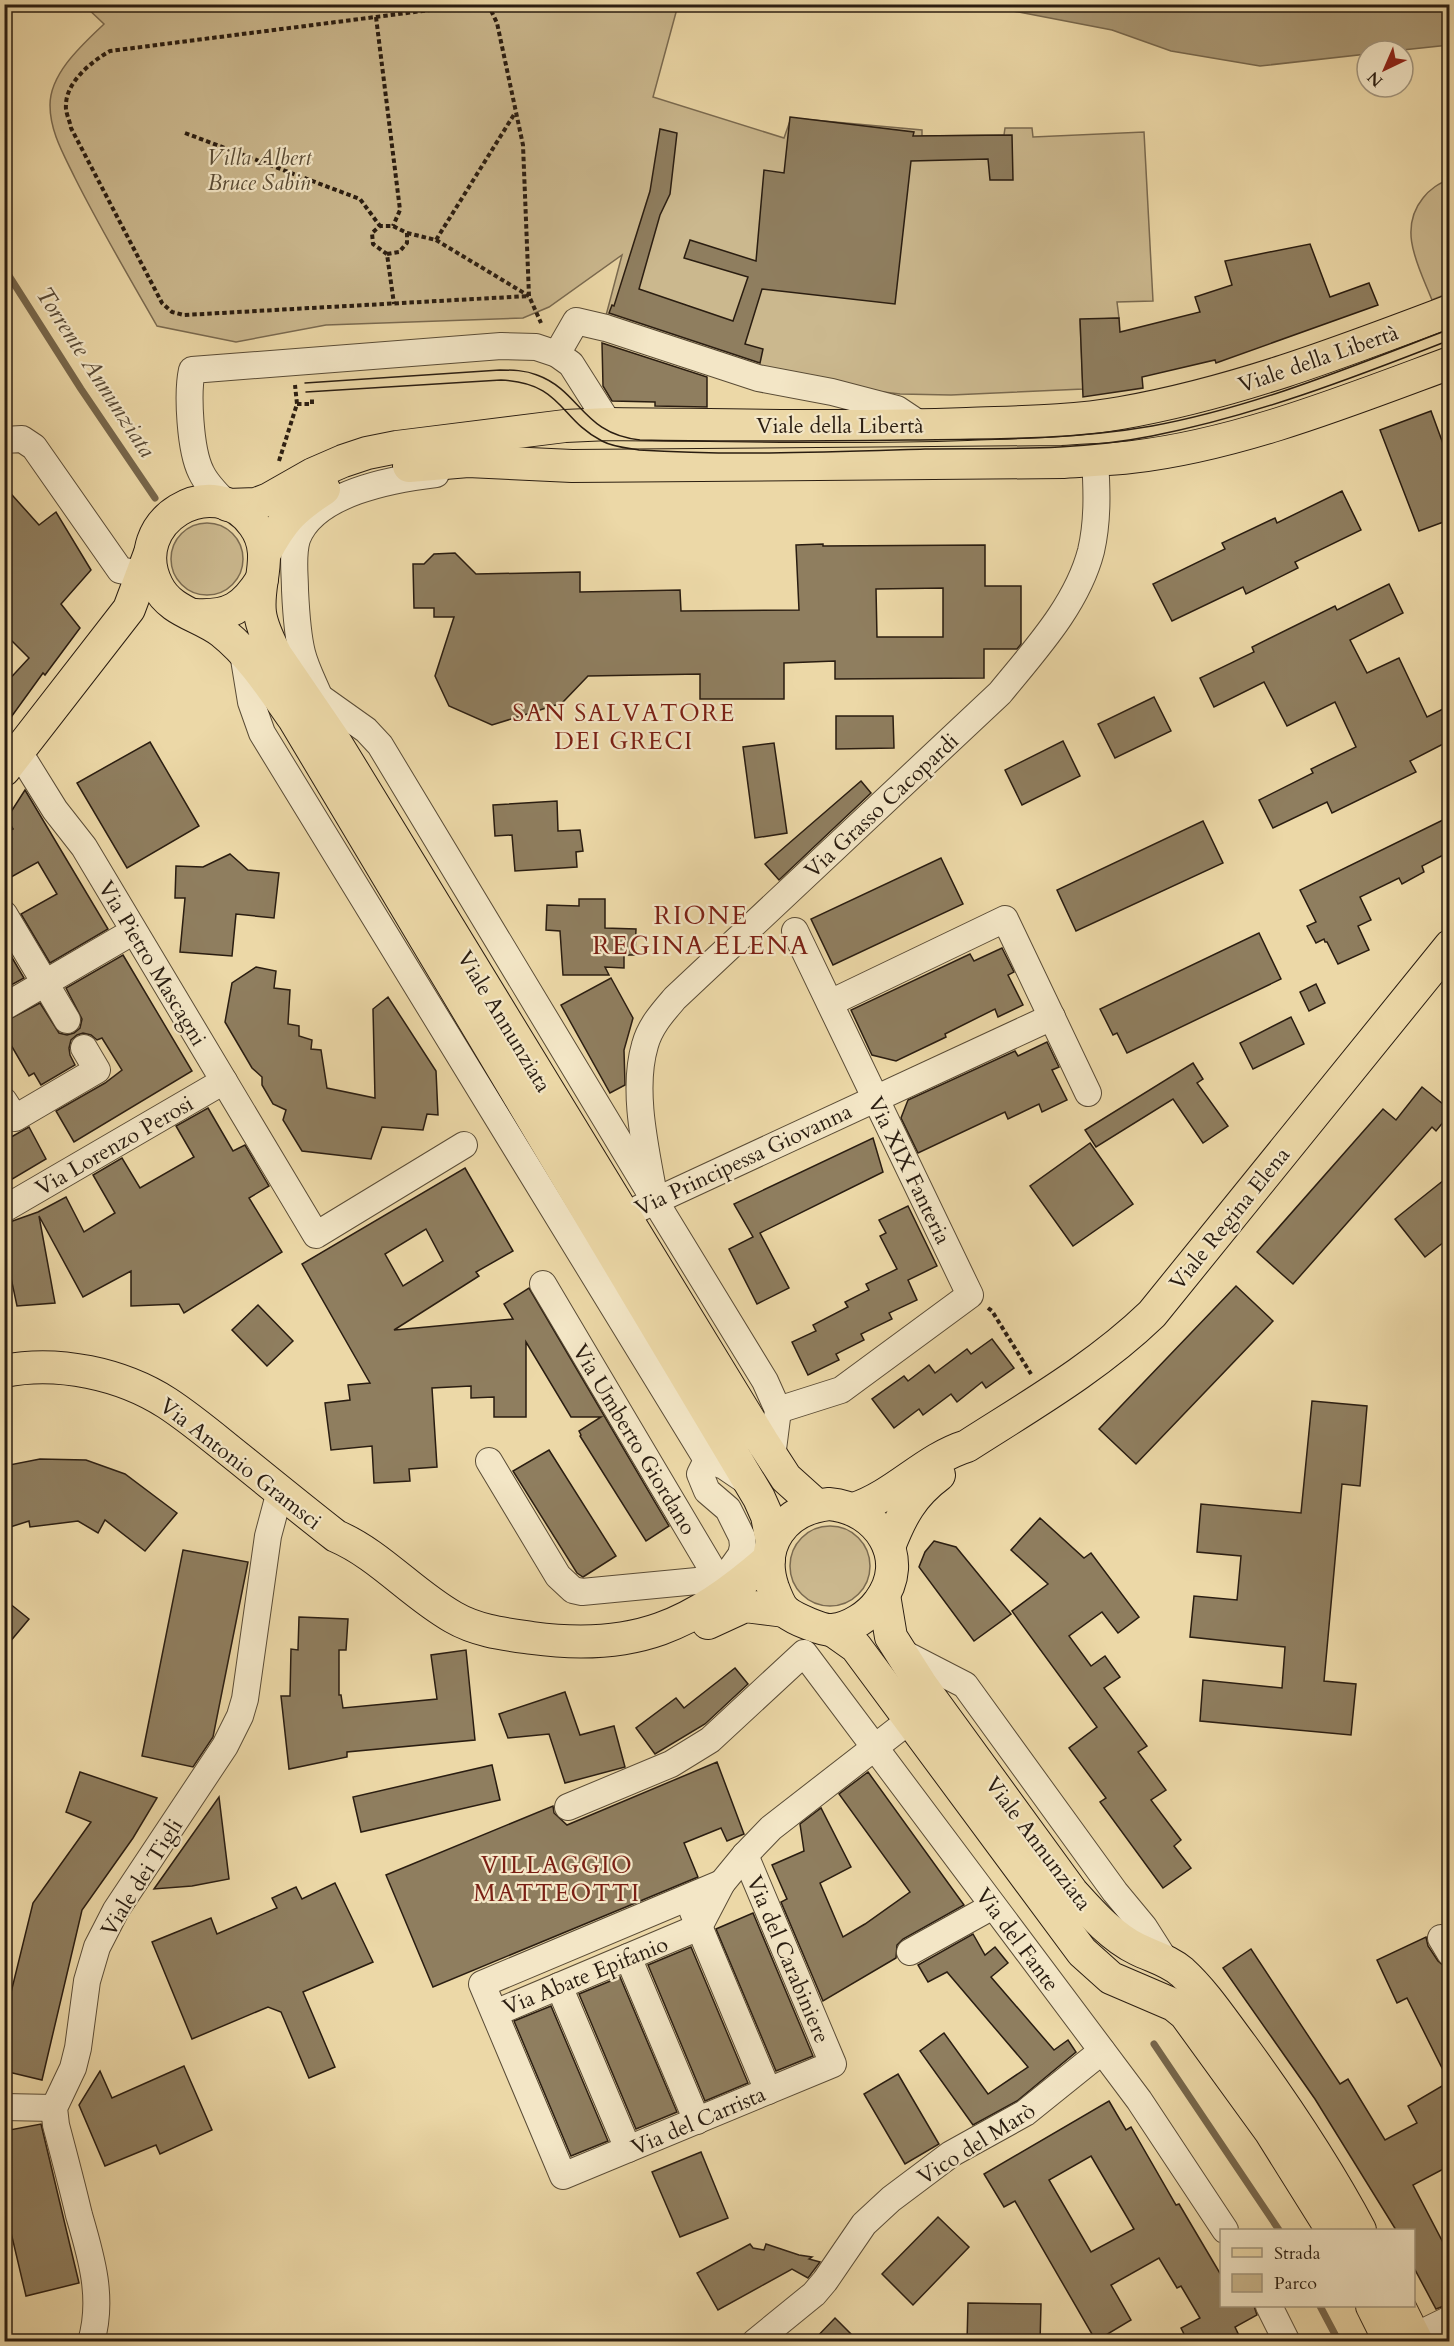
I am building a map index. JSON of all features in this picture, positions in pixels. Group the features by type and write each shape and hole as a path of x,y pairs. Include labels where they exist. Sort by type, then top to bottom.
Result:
{"main road":[{"name":"Viale della Libertà","path":"228,505 263,502 313,474 367,453 530,430 609,424 921,425 1060,420 1119,413 1160,406 1240,386 1349,349 1449,311"},
{"name":"Viale della Libertà","path":"263,566 276,532 291,512 324,489 352,477 405,466 468,461 584,466 1095,460 1132,457 1210,442 1368,393 1449,363"},
{"name":"Viale Annunziata","path":"771,1551 767,1516 759,1498 611,1221 336,743 310,707 268,639 259,611 263,566 261,538 254,524 242,512 213,501 198,502 177,510 161,524 147,562 162,593 185,611 221,631 258,668 294,719 506,1100 611,1221 791,1484 816,1505"},
{"path":"12,761 129,609 147,562"},
{"path":"129,609 149,604 216,616 235,610 251,597 263,566"},
{"name":"Viale Regina Elena","path":"968,1446 1100,1360 1152,1314 1449,946"},
{"name":"Via Antonio Gramsci","path":"4,1371 37,1368 86,1372 127,1383 166,1403 336,1536 358,1546 425,1600 454,1618 479,1629 573,1643 627,1639 674,1624 723,1586 748,1578 771,1551"},
{"path":"854,1509 881,1498 949,1452 968,1446"},
{"path":"889,1547 913,1498 922,1487 956,1462 968,1446"},
{"path":"835,1504 854,1509 875,1524 889,1547 891,1572 884,1595 875,1608 862,1619 832,1630 814,1626 785,1611 775,1594 769,1576 771,1551 779,1530 801,1511 816,1505 835,1504"},
{"name":"Via Antonio Gramsci","path":"336,1536 351,1559 432,1621 477,1643 516,1651 569,1658 630,1654 668,1644 720,1616 745,1606 785,1611"},
{"name":"Viale Annunziata","path":"884,1595 891,1637 922,1686 1072,1892 1118,1937 1136,1949 1166,1960 1182,1972 1208,2000 1293,2115 1359,2229"},
{"name":"Viale Annunziata","path":"832,1630 856,1647 1082,1952 1111,1978 1174,2005 1185,2014 1270,2131 1331,2229"},
{"path":"1129,1986 1138,1981 1144,1972 1145,1962 1136,1949"},
{"path":"1373,2307 1408,2340"},
{"path":"1399,2307 1408,2340"}],"street":[{"path":"556,354 576,321 606,328 672,352 758,378 897,409 921,425"},
{"path":"228,505 209,485 195,458 189,384 192,370 501,346 536,347 556,354 572,364 609,424"},
{"path":"4,440 22,439 34,447 120,570 134,573 147,562"},
{"name":"Via Grasso Cacopardi","path":"655,1201 641,1101 642,1059 645,1043 652,1028 675,998 1000,693 1042,642 1073,593 1085,569 1091,550 1096,522 1095,460"},
{"path":"336,743 321,698 302,654 296,609 294,560 296,541 310,517 319,509 359,491 384,484 419,476 516,464"},
{"name":"Viale Annunziata","path":"321,698 366,730 380,745 765,1381 778,1410"},
{"name":"Via Pietro Mascagni","path":"12,761 84,847 316,1235 464,1145"},
{"path":"55,810 74,856 198,1068"},
{"path":"4,914 67,1020"},
{"path":"830,1003 1005,920 1088,1093"},
{"name":"Via XIX Fanteria","path":"795,931 970,1295"},
{"path":"4,1007 122,938"},
{"name":"Via Principessa Giovanna","path":"611,1221 1052,1017"},
{"path":"10,1110 97,1070 84,1048"},
{"name":"Via Lorenzo Perosi","path":"4,1209 224,1082"},
{"name":"Viale Annunziata","path":"506,1100 707,1460 724,1466 749,1483"},
{"name":"Via Umberto Giordano","path":"543,1284 723,1586"},
{"path":"772,1457 778,1410 841,1390 970,1295"},
{"path":"489,1461 558,1576 573,1590 582,1592 723,1586 737,1563 743,1546 742,1537 728,1509 702,1484 700,1474 707,1460"},
{"name":"Viale dei Tigli","path":"54,2108 73,2068 87,1981 97,1947 116,1910 225,1746 240,1716 247,1689 268,1536 280,1491"},
{"path":"901,1652 964,1685 1115,1892 1144,1927 1166,1960"},
{"name":"Via del Fante","path":"568,1807 671,1764 710,1740 804,1653 1139,2100 1224,2229"},
{"name":"Via Abate Epifanio","path":"722,1883 482,1984 495,2013 699,1928 722,1883 771,1828 910,1720"},
{"name":"Via del Carabiniere","path":"745,1855 833,2064"},
{"path":"687,1898 768,2091"},
{"path":"910,1952 993,1906"},
{"path":"628,1957 697,2121"},
{"path":"559,1986 628,2150"},
{"name":"Via del Carrista","path":"495,2013 563,2176 833,2064"},
{"name":"Vico del Marò","path":"755,2342 814,2294 864,2224 891,2199 951,2154 1025,2113 1102,2051"},
{"path":"4,2106 54,2108 56,2125 91,2260 97,2293 96,2322 91,2342"},
{"path":"1270,2307 1287,2342"},
{"path":"1408,2340 1449,2319"}],"path":[{"path":"477,4 110,51 95,59 80,74 66,104 71,128 162,303 172,312 184,315 529,296"},
{"path":"488,4 497,23 523,145 529,296"},
{"path":"376,17 400,210 393,226"},
{"path":"436,240 516,112"},
{"path":"185,133 360,199 380,226"},
{"path":"407,233 407,243 399,252 387,254 373,244 372,233 380,226 393,226 407,233 436,240 529,296"},
{"path":"387,254 394,304"},
{"path":"279,462 297,404 292,362"},
{"path":"297,404 312,404 312,398"},
{"path":"970,1295 992,1311 1045,1396"}],"green space":[{"name":"Villa Albert Bruce Sabin","path":"84,5 678,5 653,97 784,138 791,118 922,130 922,136 1004,135 1005,128 1032,128 1033,137 1144,132 1153,301 1117,302 1119,318 1080,320 1083,389 951,395 900,394 833,386 604,323 622,255 549,307 523,318 326,325 236,342 157,326 85,197 62,152 52,125 50,105 55,82 69,60 104,24"},
{"path":"1449,180 1449,293 1432,300 1413,249 1412,223 1415,210 1425,195 1438,184"},
{"path":"207,523 227,529 237,539 243,559 237,579 227,589 207,595 187,589 177,579 171,559 177,539 187,529"},
{"path":"830,1526 845,1529 858,1538 867,1551 870,1566 867,1581 858,1594 845,1603 830,1606 815,1603 802,1594 793,1581 790,1566 793,1551 802,1538 815,1529"}],"shaded area":[{"path":"982,5 1449,5 1449,45 1415,49 1415,39 1355,39 1355,55 1260,66 1171,51 1112,30"}],"building":[{"path":"790,117 914,132 913,136 1012,135 1013,180 990,180 988,159 911,161 895,304 762,289 745,344 763,349 760,363 609,313 612,305 614,306 650,191 660,129 677,133 670,194 660,215 639,289 733,321 748,277 684,258 690,240 756,261 764,170 784,173"},
{"path":"1310,244 1330,297 1369,283 1378,305 1216,363 1215,360 1142,377 1143,388 1083,397 1080,319 1119,318 1120,332 1200,312 1195,297 1232,285 1225,261"},
{"path":"602,343 707,377 707,407 655,406 655,402 612,401 603,386"},
{"path":"1431,411 1449,460 1449,520 1419,531 1380,430"},
{"path":"4,486 39,525 56,512 91,570 61,604 80,628 45,675 43,673 4,727 4,685 29,658 4,633"},
{"path":"1342,491 1361,530 1295,562 1298,568 1246,594 1243,587 1172,621 1153,584 1225,549 1222,543 1275,518 1277,523"},
{"path":"796,545 985,545 985,586 1021,586 1021,644 1017,649 984,649 984,678 835,679 835,661 784,663 784,699 700,699 700,674 588,676 562,703 492,725 449,706 435,676 454,617 434,617 434,608 414,608 413,564 424,564 434,554 455,553 476,574 580,572 580,592 680,590 681,611 799,610","holes":["943,588 943,637 877,637 876,589"]},
{"path":"1389,584 1403,613 1350,640 1367,673 1399,658 1427,717 1449,706 1449,741 1410,761 1416,772 1332,813 1327,802 1273,828 1259,800 1313,773 1311,769 1356,747 1335,702 1287,726 1264,682 1214,707 1200,678 1254,652 1252,647 1335,606 1337,610"},
{"path":"1154,697 1171,731 1115,758 1098,724"},
{"path":"836,716 893,716 894,748 836,749"},
{"path":"1063,741 1080,776 1022,805 1005,770"},
{"path":"150,742 199,826 127,868 77,783"},
{"path":"774,743 787,833 755,838 743,747"},
{"path":"861,781 871,793 779,880 765,864"},
{"path":"25,790 108,929 50,963 21,914 57,894 38,862 4,881 4,834 13,829 7,818"},
{"path":"557,801 558,831 580,830 583,851 576,852 577,867 515,871 512,835 495,836 493,805"},
{"path":"1449,817 1449,852 1422,866 1424,872 1402,884 1399,878 1360,897 1371,920 1358,926 1369,950 1338,964 1327,942 1324,939 1316,943 1307,926 1316,922 1300,890"},
{"path":"1203,821 1223,863 1076,931 1057,890"},
{"path":"230,854 248,870 279,873 274,918 236,914 232,956 180,952 185,898 175,898 176,866 203,867"},
{"path":"941,858 963,904 833,965 811,919"},
{"path":"579,899 605,899 605,928 636,929 635,955 624,955 624,968 605,967 609,975 563,975 560,931 546,930 547,905 579,906"},
{"path":"1259,933 1281,979 1127,1053 1117,1033 1113,1035 1100,1009"},
{"path":"4,944 24,978 4,989"},
{"path":"1002,948 1014,972 1008,975 1023,1005 998,1017 995,1009 945,1034 946,1037 896,1061 872,1055 851,1010 970,954 974,961"},
{"path":"123,955 192,1071 74,1142 56,1111 105,1083 122,1070 102,1038 97,1040 83,1033 71,1040 69,1048 75,1065 41,1085 34,1073 29,1076 4,1033 4,1022 40,1003 59,1033 67,1035 74,1033 80,1028 82,1019 66,988"},
{"path":"256,967 276,971 274,988 290,990 288,1024 299,1026 299,1036 312,1040 311,1049 321,1050 327,1088 375,1098 373,1009 388,997 436,1071 438,1115 427,1114 423,1130 382,1127 371,1159 302,1151 283,1120 286,1110 273,1104 262,1085 262,1077 252,1068 225,1022 232,983"},
{"path":"611,978 633,1018 624,1050 625,1085 610,1093 561,1005"},
{"path":"1316,984 1325,1003 1309,1011 1300,992"},
{"path":"1291,1017 1304,1044 1253,1069 1240,1043"},
{"path":"1047,1042 1059,1067 1052,1070 1067,1100 1042,1112 1039,1104 1008,1119 1005,1112 918,1153 901,1118 908,1100 1015,1051 1018,1056"},
{"path":"1193,1063 1203,1079 1197,1083 1228,1126 1203,1143 1173,1099 1096,1147 1085,1130"},
{"path":"1422,1087 1449,1109 1449,1115 1436,1131 1432,1127 1293,1284 1257,1252 1383,1109 1396,1120"},
{"path":"208,1108 233,1151 245,1145 269,1186 249,1198 282,1252 184,1313 179,1304 131,1306 131,1271 83,1297 39,1216 55,1303 17,1306 4,1245 4,1224 38,1212 66,1197 84,1232 115,1213 93,1175 122,1158 140,1188 194,1157 176,1126"},
{"path":"29,1127 46,1159 4,1184 4,1141"},
{"path":"873,1138 883,1172 760,1233 789,1288 757,1304 729,1249 753,1237 734,1204"},
{"path":"1090,1143 1133,1204 1073,1246 1030,1186"},
{"path":"465,1168 513,1251 476,1272 479,1276 394,1330 513,1319 504,1304 529,1288 669,1526 646,1541 580,1436 579,1431 601,1417 571,1417 526,1342 526,1417 494,1417 494,1397 471,1398 471,1386 432,1388 437,1467 409,1469 410,1481 374,1483 372,1446 331,1450 325,1403 350,1400 348,1385 370,1383 302,1264","holes":["426,1229 443,1261 403,1286 385,1254"]},
{"path":"1449,1176 1449,1238 1425,1257 1395,1219"},
{"path":"908,1206 937,1266 908,1280 917,1300 889,1313 892,1319 861,1334 864,1340 836,1354 839,1360 808,1375 792,1342 816,1331 813,1325 848,1307 845,1302 869,1290 866,1284 897,1269 880,1236 886,1233 879,1220"},
{"path":"1236,1286 1273,1321 1136,1464 1099,1429"},
{"path":"258,1305 293,1341 267,1366 232,1330"},
{"path":"992,1339 1014,1368 986,1388 982,1382 957,1402 951,1394 923,1415 919,1409 894,1428 872,1399 904,1376 908,1381 929,1365 935,1373 967,1349 971,1354"},
{"path":"1312,1401 1367,1406 1360,1486 1342,1484 1324,1681 1356,1684 1351,1735 1200,1721 1203,1680 1282,1688 1285,1647 1190,1637 1194,1596 1237,1600 1241,1556 1197,1552 1201,1504 1301,1513"},
{"path":"549,1450 616,1556 583,1577 577,1573 513,1471"},
{"path":"40,1459 86,1460 125,1474 177,1513 145,1551 105,1520 98,1533 78,1521 30,1527 29,1521 4,1529 4,1466"},
{"path":"1040,1518 1084,1558 1091,1553 1139,1617 1118,1633 1102,1612 1069,1636 1091,1666 1105,1656 1120,1677 1104,1688 1147,1746 1138,1752 1166,1790 1151,1800 1181,1840 1174,1846 1191,1868 1163,1888 1100,1802 1106,1798 1069,1748 1097,1727 1012,1611 1048,1584 1011,1550"},
{"path":"934,1541 956,1547 1011,1614 974,1641 919,1567 925,1552"},
{"path":"183,1550 248,1562 213,1737 193,1767 142,1756"},
{"path":"4,1599 29,1619 4,1649"},
{"path":"299,1617 348,1619 346,1650 339,1650 339,1695 341,1695 343,1708 437,1699 431,1655 466,1650 475,1740 347,1752 347,1757 289,1769 281,1696 290,1696 291,1649 298,1650"},
{"path":"735,1668 748,1684 705,1724 655,1754 636,1728 676,1698 684,1708"},
{"path":"565,1692 580,1735 614,1726 625,1767 565,1783 549,1734 508,1738 499,1714"},
{"path":"717,1762 744,1834 727,1841 721,1828 684,1843 698,1877 433,1987 386,1875 553,1806 554,1813 567,1825"},
{"path":"492,1765 500,1800 361,1832 353,1797"},
{"path":"80,1772 157,1798 133,1838 82,1910 42,2080 4,2071 4,2021 33,1903 91,1822 66,1812"},
{"path":"868,1772 964,1905 903,1939 897,1945 896,1958 823,2001 781,1902 787,1899 772,1865 804,1851 800,1824 821,1808 851,1867 820,1883 843,1937 910,1892 839,1794"},
{"path":"219,1797 229,1879 192,1886 154,1889"},
{"path":"335,1883 373,1962 303,1992 335,2067 309,2078 281,2012 268,2007 192,2039 152,1942 211,1918 217,1934 277,1908 272,1898 296,1887 302,1899"},
{"path":"753,1913 813,2056 776,2071 716,1929"},
{"path":"973,1934 985,1955 995,1947 1008,1963 991,1977 1054,2050 1068,2040 1076,2052 1017,2101 973,2125 920,2051 944,2033 988,2094 1028,2067 947,1972 928,1982 918,1965"},
{"path":"1426,1937 1428,1946 1445,1967 1449,1976 1449,2082 1407,1998 1397,2003 1377,1960"},
{"path":"691,1947 748,2083 705,2101 648,1965"},
{"path":"1251,1949 1340,2084 1348,2079 1385,2140 1417,2123 1408,2106 1449,2082 1449,2166 1413,2185 1449,2254 1449,2304 1436,2309 1415,2270 1415,2229 1395,2229 1315,2099 1223,1968"},
{"path":"620,1977 677,2112 636,2129 579,1994"},
{"path":"551,2006 608,2141 571,2156 514,2021"},
{"path":"184,2066 212,2130 160,2154 156,2145 105,2166 79,2105 100,2071 112,2098"},
{"path":"898,2074 939,2144 905,2164 864,2094"},
{"path":"1109,2101 1126,2130 1131,2127 1176,2205 1179,2204 1220,2273 1220,2307 1254,2307 1257,2315 1235,2327 1242,2342 1188,2342 1181,2328 1200,2318 1181,2286 1177,2288 1159,2258 1111,2285 1131,2320 1096,2341 1015,2201 1004,2207 984,2174","holes":["1091,2156 1134,2229 1091,2252 1049,2180"]},
{"path":"41,2124 79,2283 26,2296 4,2203 4,2131"},
{"path":"701,2152 728,2218 680,2237 652,2172"},
{"path":"938,2217 969,2247 913,2305 882,2274"},
{"path":"750,2244 753,2248 764,2250 766,2244 812,2257 809,2259 820,2262 808,2278 792,2269 718,2310 697,2273"},
{"path":"968,2303 1041,2304 1040,2342 967,2342"},
{"path":"835,2318 859,2342 812,2342"}],"waterway":[{"name":"Torrente Annunziata","path":"4,268 81,389 155,498"},
{"name":"Torrente Annunziata","path":"1154,2044 1278,2229"},
{"name":"Torrente Annunziata","path":"1321,2307 1339,2342"}],"tram line":[{"path":"305,383 500,370 523,371 552,382 606,430 640,440 808,441 1030,438 1122,431 1190,418 1266,397 1450,329"},
{"path":"306,392 501,380 521,383 549,395 577,423 602,441 639,450 746,453 1039,448 1124,441 1190,428 1266,407 1340,382 1450,340"}],"district":[{"name":"SAN SALVATORE DEI GRECI","path":"624,727"},
{"name":"RIONE REGINA ELENA","path":"701,930"},
{"name":"VILLAGGIO MATTEOTTI","path":"557,1879"}]}
